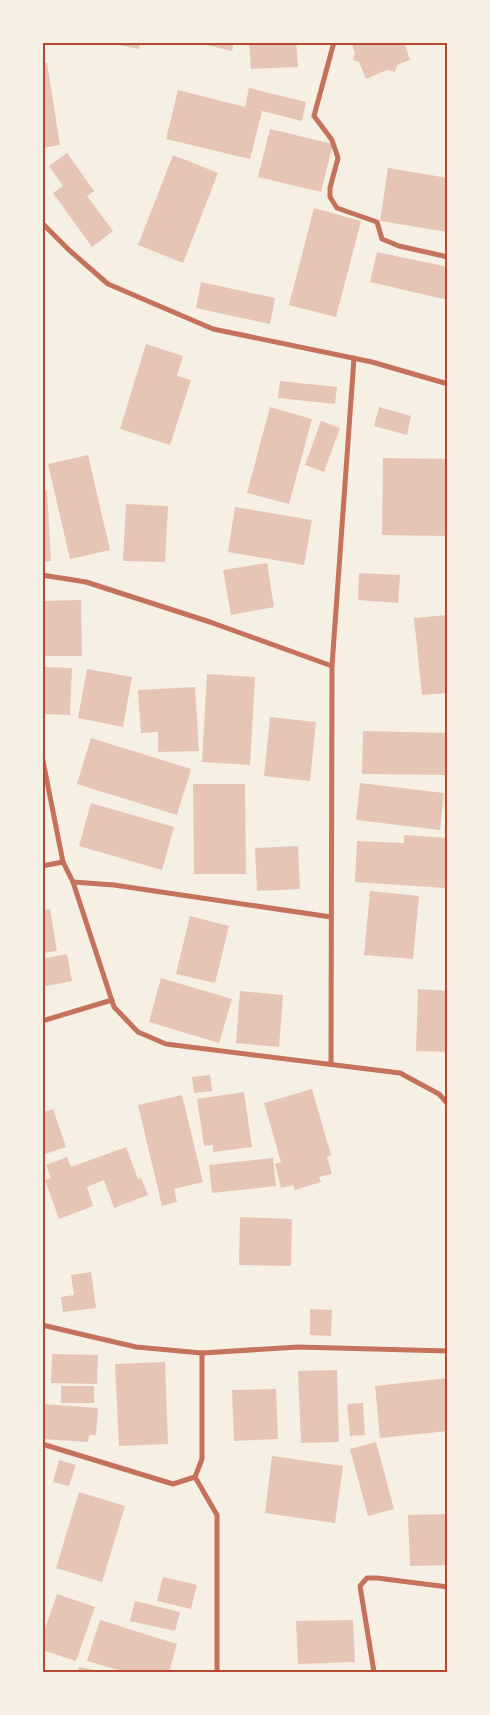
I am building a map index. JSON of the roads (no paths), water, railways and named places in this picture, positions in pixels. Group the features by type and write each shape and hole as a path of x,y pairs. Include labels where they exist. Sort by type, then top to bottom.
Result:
{"street":[{"path":"334,42 314,116 332,140 338,158 330,188 330,197 338,208 377,222 382,239 399,246 448,257"},
{"path":"42,223 69,250 108,284 214,329 372,362 448,384"},
{"path":"331,1064 332,666 354,358"},
{"path":"42,576 86,582 210,622 332,666"},
{"path":"42,756 63,862 73,882 114,1007 138,1032 166,1044 400,1073 439,1094 448,1104"},
{"path":"42,866 63,862"},
{"path":"73,882 114,885 331,917"},
{"path":"42,1021 112,1000"},
{"path":"42,1325 136,1347 202,1353 298,1347 448,1351"},
{"path":"195,1477 202,1459 202,1353"},
{"path":"42,1444 174,1484 195,1477"},
{"path":"195,1477 217,1515 217,1672"},
{"path":"374,1672 360,1586 367,1578 377,1578 448,1587"}]}
